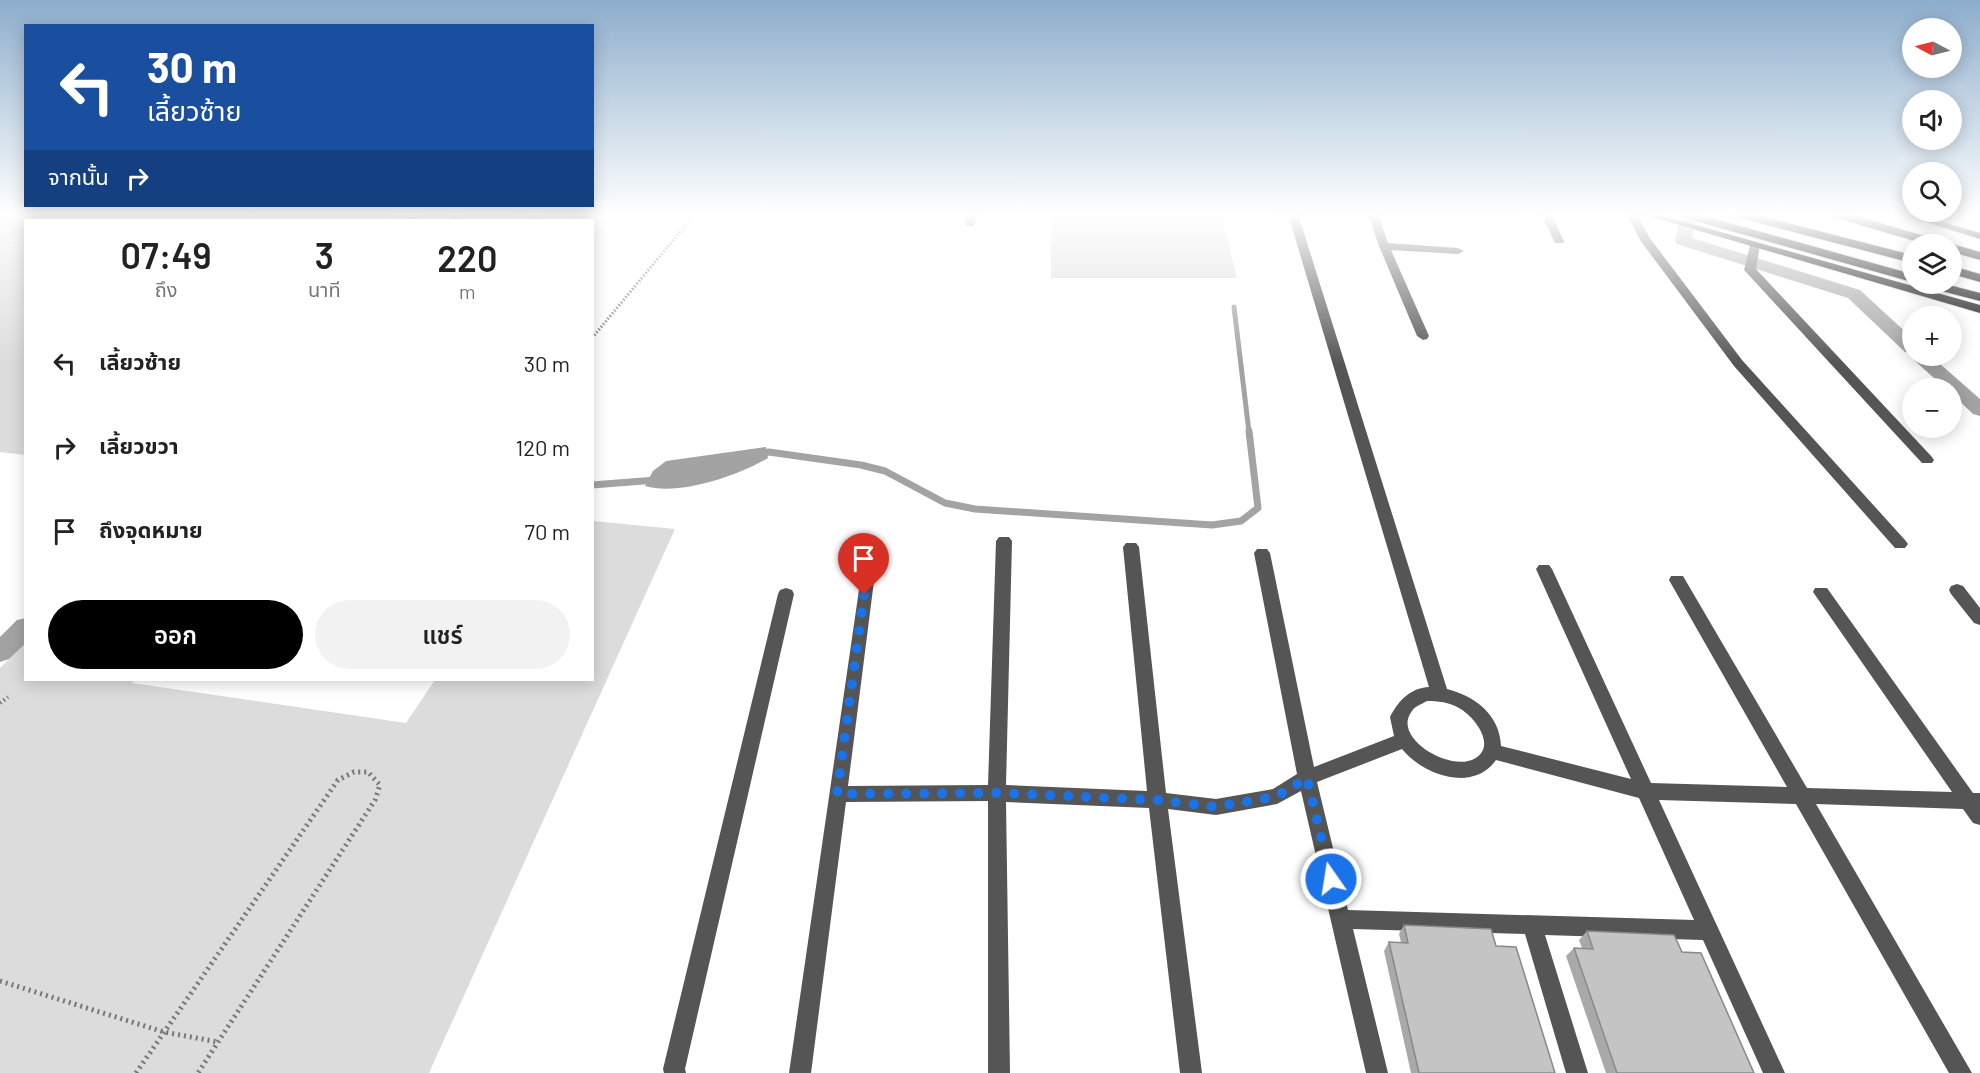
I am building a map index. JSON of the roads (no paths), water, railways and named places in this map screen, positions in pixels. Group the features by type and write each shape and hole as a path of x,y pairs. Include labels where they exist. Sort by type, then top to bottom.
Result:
{"highway":[{"path":"1858,264 1902,275"},
{"path":"1962,266 1980,270"},
{"path":"1962,273 1980,278"},
{"path":"1962,292 1980,297"}],"main road":[{"path":"1822,264 1980,309"}],"street":[{"path":"1308,264 1440,694"},
{"path":"1392,264 1423,336"},
{"path":"1664,264 1738,363 1900,544"},
{"path":"1751,264 1750,270 1927,460"},
{"path":"999,1073 998,793 1004,542"},
{"path":"1131,547 1157,800 1191,1073"},
{"path":"1262,553 1307,778 1377,1073"},
{"path":"1544,569 1774,1073"},
{"path":"800,1073 867,573"},
{"path":"1677,580 1961,1073"},
{"path":"1957,590 1980,619"},
{"path":"1821,592 1974,800 1980,817"},
{"path":"675,1073 676,1057 786,594"},
{"path":"1425,694 1440,694 1455,698 1481,715 1490,727 1494,740 1492,752 1485,761 1474,768 1460,770 1444,768 1415,752 1405,740 1399,716 1404,706 1413,698 1425,694"},
{"path":"837,794 998,793 1157,800 1216,807 1277,796 1307,778 1405,740"},
{"path":"1492,752 1644,791 1974,800"},
{"path":"1341,919 1707,930"},
{"path":"1532,925 1577,1073"}],"waterway":[{"path":"1757,264 1854,294 1902,339"},
{"path":"1234,307 1249,432"},
{"path":"1932,366 1980,410"},
{"path":"759,454 769,452 861,465 885,471 945,503 975,509 1212,525 1241,521 1258,508 1249,431"},
{"path":"594,485 656,480"},
{"path":"0,652 24,629"}]}
